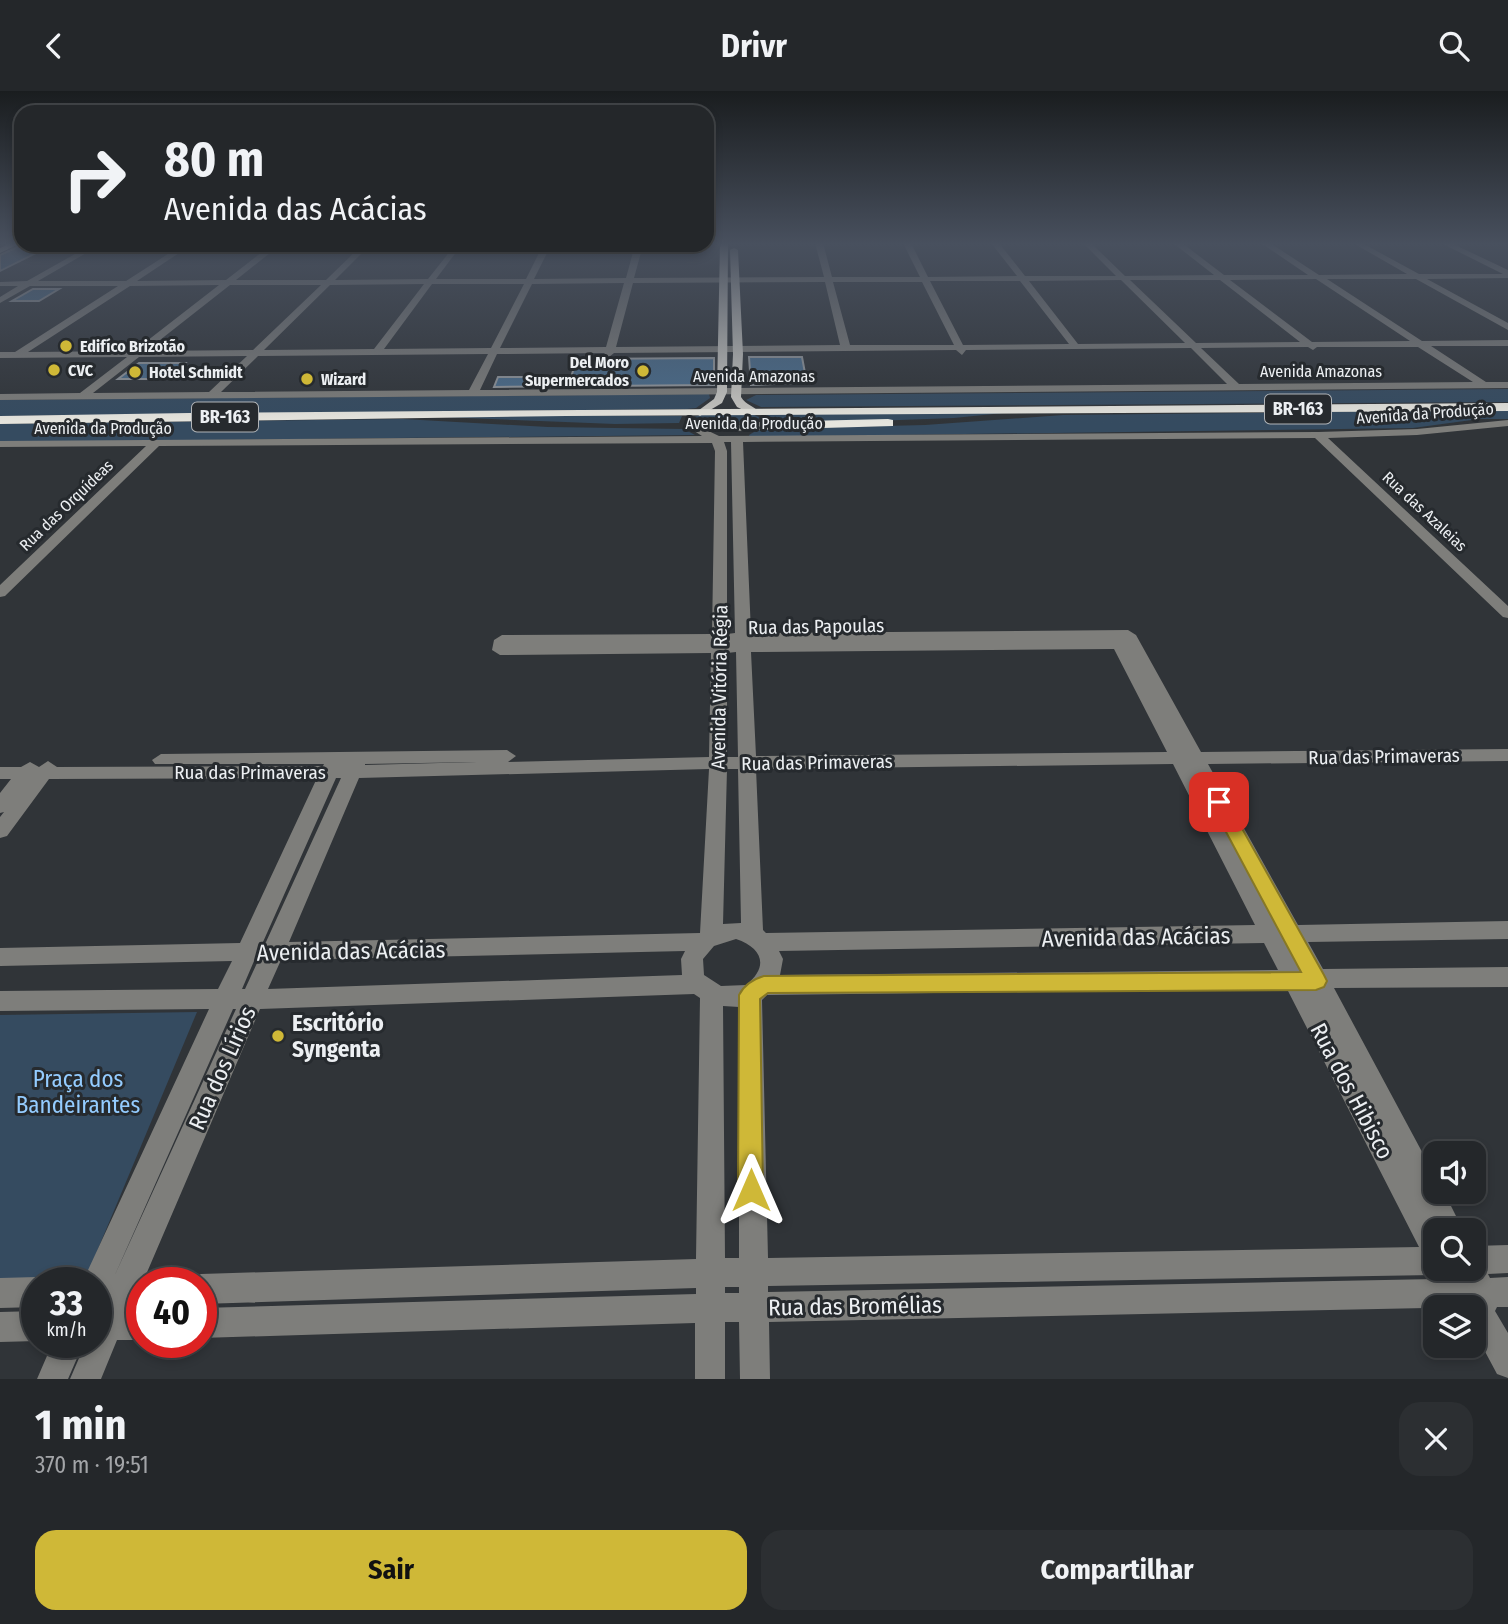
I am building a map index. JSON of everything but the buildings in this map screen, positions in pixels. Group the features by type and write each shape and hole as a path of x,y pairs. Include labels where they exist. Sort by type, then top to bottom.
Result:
{"highway":[{"name":"BR-163","path":"0,420 896,409 1087,411 1508,407"},
{"path":"0,411 66,419"},
{"name":"BR-163","path":"383,415 558,425 755,427 904,423 1087,411"},
{"path":"754,412 765,420 755,427"},
{"path":"694,427 689,419 700,413"}],"main road":[{"path":"700,413 718,401 722,392 724,303"},
{"path":"737,303 736,391 741,405 754,412"}],"street":[{"path":"17,355 98,303"},
{"path":"83,396 203,303"},
{"path":"212,395 307,303"},
{"path":"377,352 413,303"},
{"path":"473,393 519,303"},
{"path":"610,353 623,303"},
{"path":"835,303 846,349"},
{"path":"938,303 962,350"},
{"path":"1042,303 1076,347"},
{"path":"1149,303 1236,387"},
{"path":"1254,303 1314,347"},
{"path":"1358,303 1484,385"},
{"path":"1466,303 1508,327"},
{"path":"0,357 1508,345"},
{"path":"738,352 1196,348"},
{"path":"252,355 495,353"},
{"path":"0,357 132,356"},
{"name":"Avenida Amazonas","path":"0,397 1508,385"},
{"name":"Avenida da Produção","path":"0,444 1318,435 1417,432 1508,423"},
{"path":"694,427 717,439"},
{"path":"737,439 755,427"},
{"name":"Rua das Azaleias","path":"1318,435 1508,614"},
{"name":"Avenida Vitória Régia","path":"707,939 718,758 721,451 717,439"},
{"name":"Avenida Vitória Régia","path":"737,439 747,758 757,937"},
{"name":"Rua das Orquídeas","path":"3,584 151,443"},
{"name":"Rua das Papoulas","path":"501,645 1123,639"},
{"name":"Rua dos Hibisco","path":"1123,639 1280,935 1443,1218"},
{"name":"Rua das Primaveras","path":"1183,754 1508,744"},
{"name":"Rua das Primaveras","path":"0,762 39,767 718,758 1508,754"},
{"name":"Rua dos Lírios","path":"114,1289 253,999 344,765"},
{"name":"Rua dos Lírios","path":"114,1289 226,997 344,765"},
{"path":"0,806 39,767"},
{"path":"0,831 39,767"},
{"name":"Rua das Primaveras","path":"0,773 39,767"},
{"path":"710,1379 712,1308 706,989 691,970 695,951 707,939 736,930 757,937 772,957 773,966 757,990 751,1273 755,1379"},
{"name":"Avenida das Acácias","path":"757,937 1280,935 1508,930"},
{"name":"Avenida das Acácias","path":"0,957 273,953 707,939"},
{"path":"0,1001 226,997 253,999 706,989 737,998 757,990 1508,977"},
{"name":"Rua dos Hibisco","path":"1306,981 1423,1224"},
{"path":"1486,1260 1508,1259"},
{"name":"Rua das Bromélias","path":"217,1288 711,1273 1423,1261"},
{"path":"0,1293 21,1292"},
{"path":"1475,1294 1508,1363"},
{"name":"Rua das Bromélias","path":"217,1323 712,1308 1475,1294"},
{"path":"0,1327 21,1326"},
{"path":"52,1379 62,1358"},
{"name":"Rua dos Lírios","path":"85,1379 92,1358"}],"green space":[{"path":"1508,389 1508,402 761,407 746,400 756,395"},
{"path":"709,394 710,398 696,408 687,409 0,416 0,400"},
{"path":"1508,410 1508,419 1479,419 1413,428 749,435 759,429 925,425 1063,415"},
{"path":"1013,412 954,418 765,425 769,419 764,414"},
{"path":"752,414 759,417 757,422 694,422 694,417 700,415"},
{"path":"682,416 679,423 615,424 441,417"},
{"path":"403,419 548,427 684,429 695,435 0,442 0,424"},
{"name":"Praça dos Bandeirantes","path":"197,1012 90,1267 21,1267 21,1281 0,1281 0,1015"}],"place":[{"name":"Edifíco Brizotão","path":"66,346"},
{"name":"CVC","path":"54,370"},
{"name":"Del Moro Supermercados","path":"643,371"},
{"name":"Hotel Schmidt","path":"135,372"},
{"name":"Wizard","path":"307,379"},
{"name":"Escritório Syngenta","path":"278,1036"}],"route":[{"path":"751,1190 750,995 764,985 1316,981 1219,802"}]}
